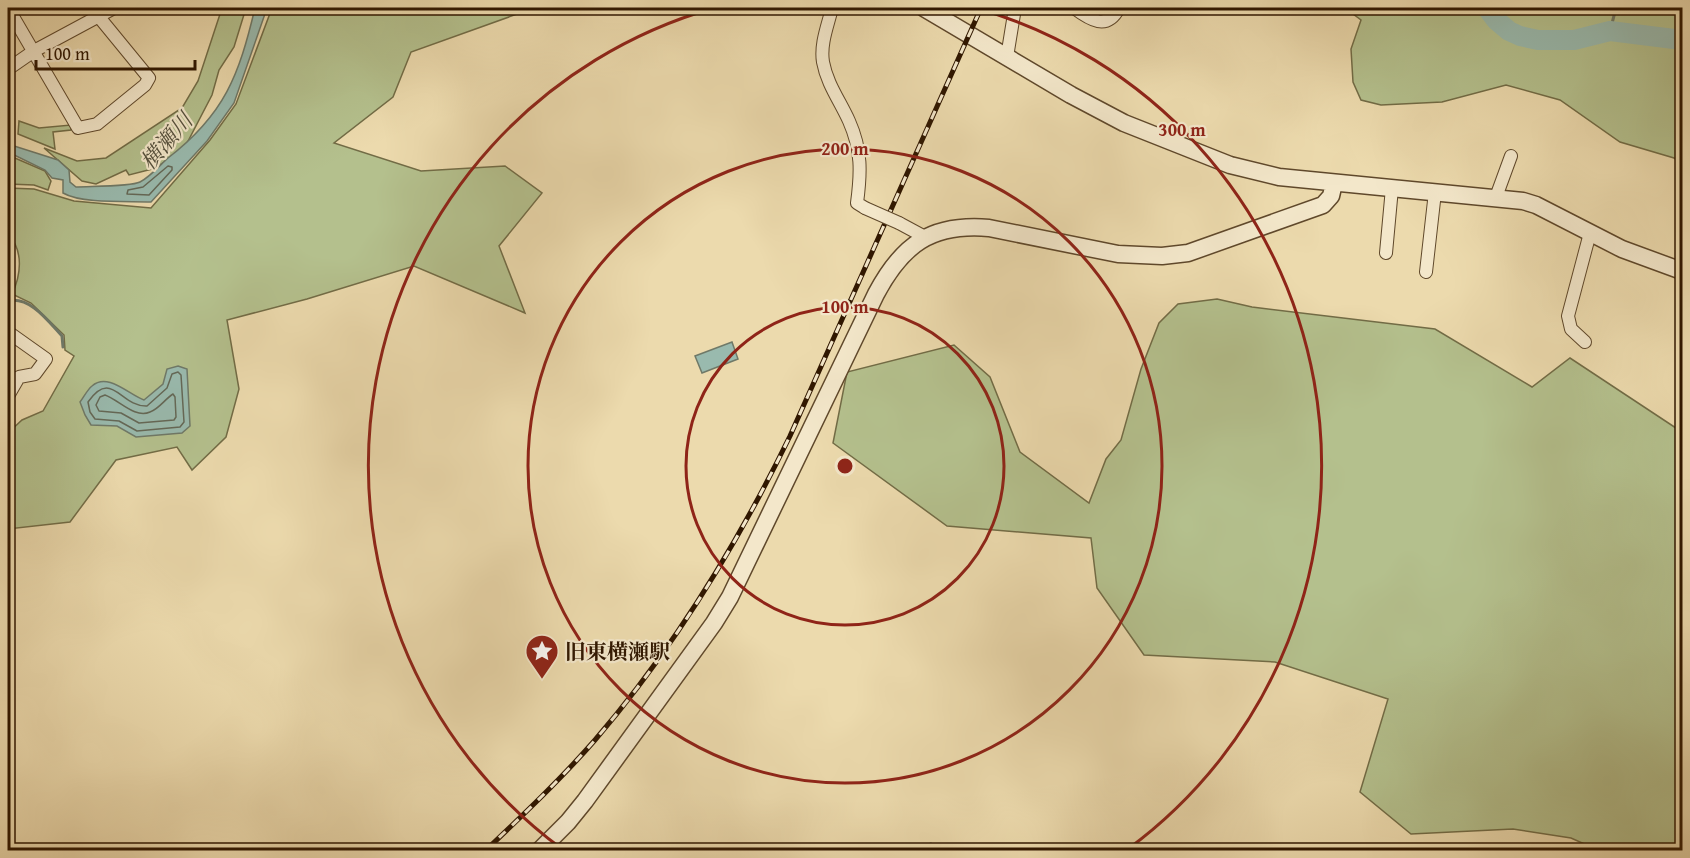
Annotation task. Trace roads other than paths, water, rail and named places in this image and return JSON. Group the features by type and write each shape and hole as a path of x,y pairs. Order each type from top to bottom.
{"street":[{"path":"8,8 78,128 97,124 145,85 149,78 99,17"},
{"path":"8,69 34,51 114,8"},
{"path":"832,8 824,40 823,60 827,79 850,123 856,141 861,170 857,203 925,237"},
{"path":"924,8 1071,95 1124,123 1230,165 1279,177 1523,201 1536,205 1636,256 1683,271"},
{"path":"1007,57 1015,8"},
{"path":"1074,8 1092,20 1103,21 1115,16 1119,8"},
{"path":"1496,197 1511,156"},
{"path":"540,850 585,801 714,623 730,597 886,275 898,258 925,237 954,228 980,227 1118,254 1162,256 1188,253 1323,205 1331,196 1334,183"},
{"path":"1386,254 1392,188"},
{"path":"1426,272 1435,192"},
{"path":"1585,342 1571,329 1568,316 1590,232"},
{"path":"8,332 46,359 35,374 19,377 8,396"}],"water":[{"path":"255,8 267,8 234,103 207,141 151,202 118,202 71,197 63,193 63,180 52,178 45,170 8,152 8,144 58,160 69,170 70,182 76,187 128,185 144,180 187,142 216,109 227,92 243,54"},
{"path":"732,342 738,359 702,373 695,356"},
{"path":"178,366 187,369 190,426 182,433 136,437 117,426 91,425 85,415 80,402 90,388 98,382 112,383 144,400 163,384 167,369"}],"waterway":[{"path":"1487,8 1509,31 1538,40 1574,40 1610,31 1682,40"},
{"path":"1610,31 1616,8"},
{"path":"8,301 24,302 38,311 62,336 63,347"},
{"path":"917,850 931,844"}],"railway":[{"path":"486,850 569,769 624,705 677,632 726,556 790,436 981,8"}],"place":[{"name":"旧東横瀬駅","path":"542,680"}],"water label":[{"name":"横瀬川","path":"166,141"}]}
